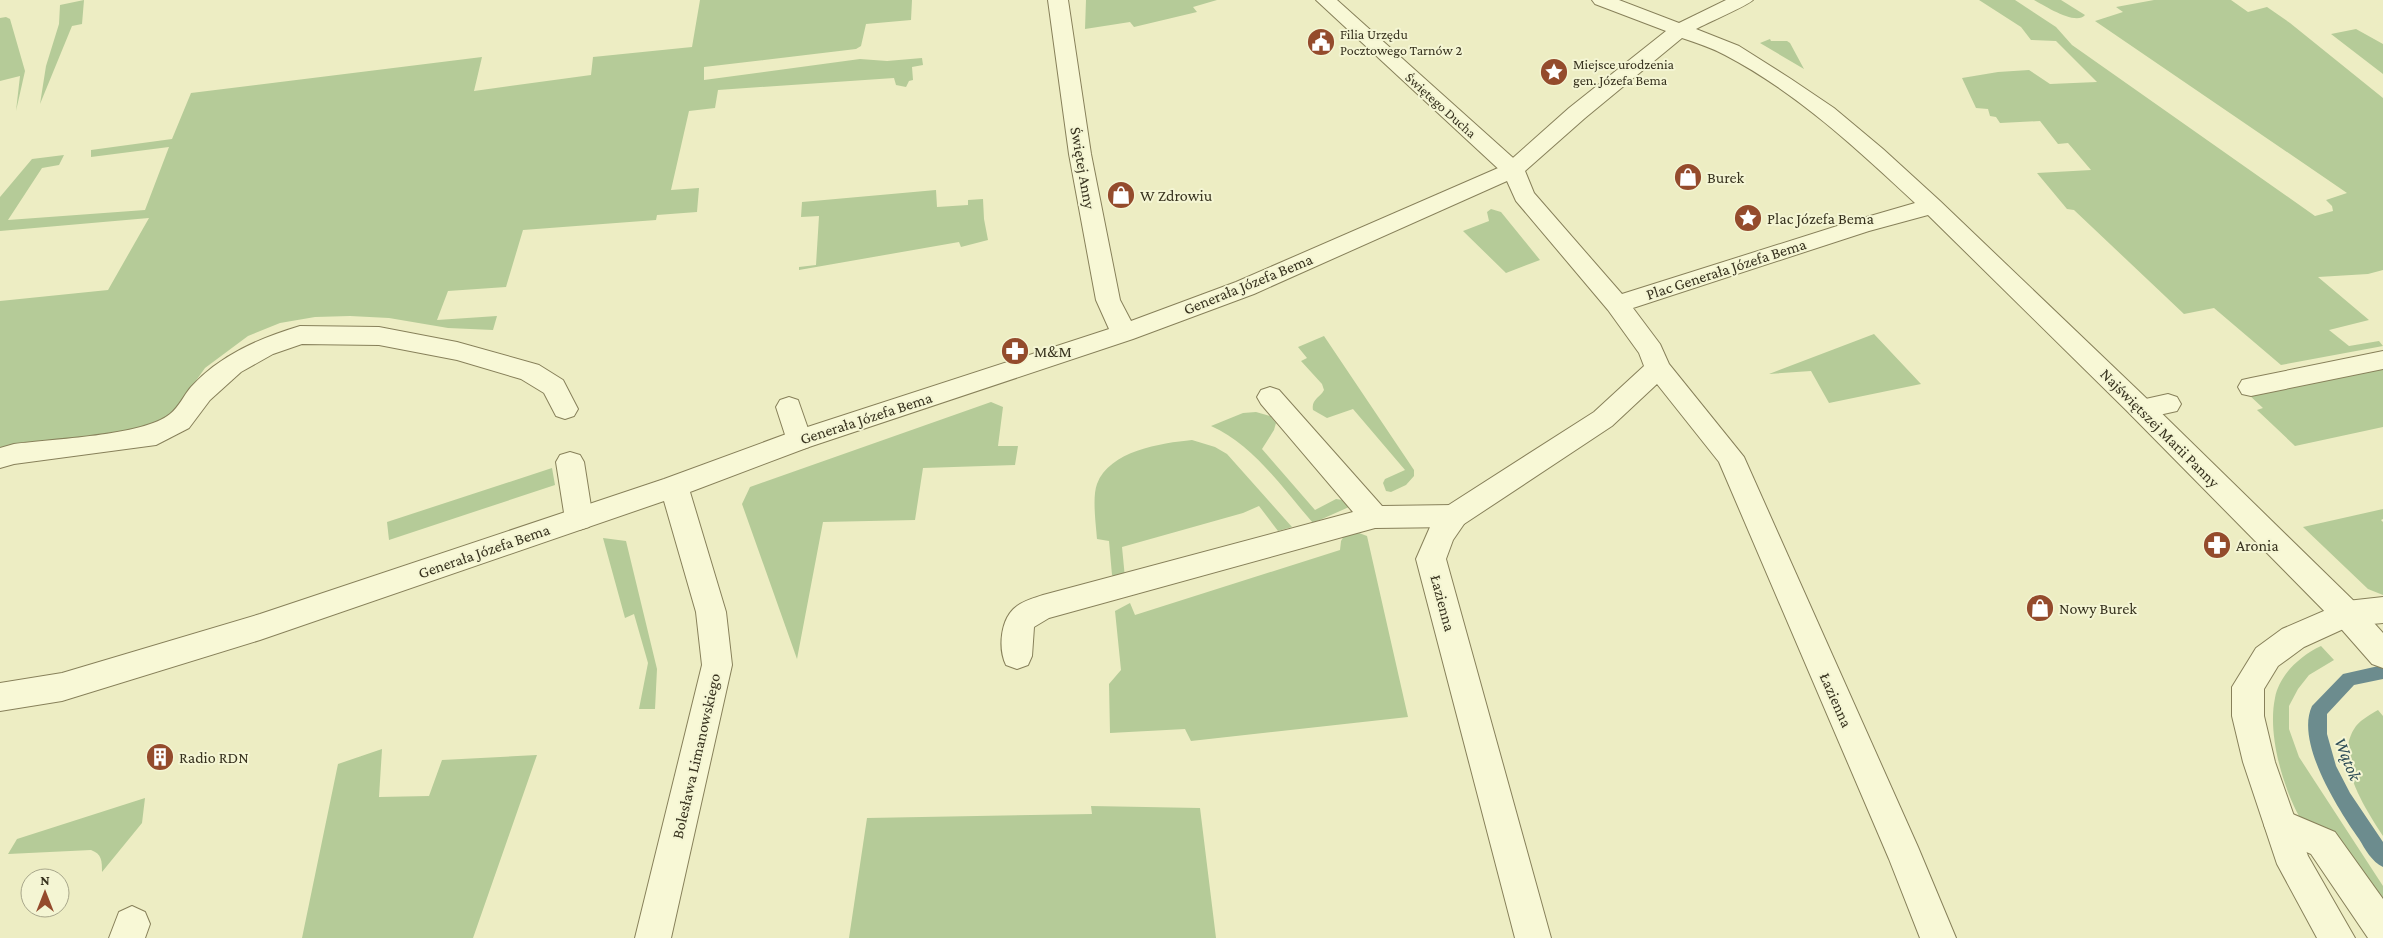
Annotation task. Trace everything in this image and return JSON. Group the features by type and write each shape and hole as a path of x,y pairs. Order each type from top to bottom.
{"street":[{"name":"Świętej Anny","path":"1058,0 1080,154 1108,300 1124,333"},
{"name":"Świętego Ducha","path":"1326,0 1512,170"},
{"path":"1602,0 1732,50 1784,83 1826,113 1932,206"},
{"name":"Generała Józefa Bema","path":"0,697 62,687 260,627 674,487 800,440 1124,333 1246,288 1512,170 1680,30 1717,10 1743,0"},
{"path":"1512,170 1524,196 1616,304"},
{"name":"Plac Generała Józefa Bema","path":"1616,304 1862,226 1932,206"},
{"name":"Najświętszej Marii Panny","path":"1932,206 2141,409 2347,614 2383,655"},
{"name":"Łazienna","path":"1616,304 1651,350 1658,368 1730,457 1906,859 1938,938"},
{"path":"0,458 14,454 146,438 180,421 201,393 232,366 264,348 300,335 379,336 457,351 530,372 554,387 565,409"},
{"path":"2251,387 2383,360"},
{"name":"Łazienna","path":"1533,938 1431,559 1440,535 1454,516 1603,419 1658,368"},
{"path":"1270,397 1375,517"},
{"path":"2141,409 2168,404"},
{"path":"789,407 800,440"},
{"path":"570,462 579,519"},
{"name":"Bolesława Limanowskiego","path":"653,938 717,665 711,612 674,487"},
{"path":"1017,656 1019,624 1026,613 1375,517 1454,516"},
{"path":"2337,938 2294,864 2256,753 2248,716 2248,687 2267,657 2293,638 2347,614 2383,610"},
{"path":"2281,825 2323,843 2383,929"}],"green space":[{"path":"84,0 82,24 72,26 40,104 46,66 59,24 60,5"},
{"path":"700,0 912,0 911,20 866,24 861,46 856,49 704,67 704,80 860,59 887,61 922,58 923,65 912,67 913,80 909,81 906,87 896,85 894,78 718,90 715,108 689,111 671,190 699,188 697,212 657,215 656,220 523,230 506,287 448,291 437,320 497,316 493,330 448,328 389,318 350,316 315,317 280,323 248,336 205,368 175,410 154,426 0,451 0,301 108,290 149,218 0,231 0,197 32,159 64,155 59,165 42,168 8,220 145,210 169,147 91,157 91,150 172,139 191,93 482,57 474,91 591,75 593,57 692,47"},
{"path":"1086,0 1217,0 1193,7 1197,12 1134,27 1130,22 1085,29"},
{"path":"1979,0 2015,0 2056,27 2072,45 2315,216 2333,211 2332,206 2326,200 2347,193 2095,21 2123,12 2116,7 2154,0 2231,0 2248,12 2267,7 2290,23 2383,98 2383,270 2368,274 2318,277 2369,320 2329,330 2349,346 2379,341 2383,346 2281,365 2214,308 2184,314 2074,210 2067,209 2037,173 2091,170 2068,143 2058,144 2040,121 2000,123 1996,117 1990,116 1988,109 1976,108 1962,78 1998,72 2029,70 2050,84 2097,82 2056,41 2031,40 2021,27"},
{"path":"2034,0 2061,0 2085,15 2081,18 2068,17"},
{"path":"6,17 10,19 25,71 16,111 20,76 0,81 0,18"},
{"path":"2356,29 2383,44 2383,74 2331,34"},
{"path":"1770,39 1771,41 1787,41 1790,43 1804,69 1760,43"},
{"path":"936,190 937,207 968,205 968,200 983,199 988,240 961,247 959,242 799,270 799,267 816,265 819,216 801,217 802,202"},
{"path":"1491,209 1501,212 1540,260 1506,273 1463,231 1489,221 1487,212"},
{"path":"1874,334 1921,384 1829,403 1811,371 1769,374"},
{"path":"1324,336 1414,470 1414,476 1406,485 1391,492 1386,491 1383,483 1385,479 1405,470 1353,409 1327,418 1313,410 1313,403 1324,390 1322,384 1301,361 1307,358 1298,347"},
{"path":"2383,366 2383,427 2295,446 2257,410 2263,408 2248,394"},
{"path":"991,402 1003,407 998,446 1018,446 1015,465 923,468 915,520 823,522 797,659 742,504 750,487"},
{"path":"1256,412 1270,416 1276,423 1274,430 1262,449 1315,510 1336,499 1349,501 1349,507 1313,523 1279,482 1254,456 1241,444 1211,426 1243,413"},
{"path":"1192,440 1215,447 1227,454 1292,527 1278,531 1259,506 1243,513 1122,547 1125,578 1120,580 1112,575 1109,541 1097,539 1095,503 1097,484 1103,473 1124,456 1166,443"},
{"path":"552,468 555,485 389,540 387,522"},
{"path":"2383,509 2383,519 2381,520 2383,522 2383,595 2368,589 2303,527"},
{"path":"1359,533 1367,536 1408,717 1191,741 1185,729 1110,733 1109,684 1121,670 1115,611 1130,603 1135,615 1340,550 1341,541 1344,536"},
{"path":"603,538 626,541 657,669 655,709 639,709 648,663 634,614 625,618"},
{"path":"2321,646 2334,660 2309,675 2298,689 2289,706 2289,729 2299,757 2383,886 2383,915 2305,827 2289,796 2275,746 2273,713 2277,690 2281,681 2299,660"},
{"path":"2378,710 2383,716 2383,836 2360,798 2349,768 2348,753 2350,739 2356,726"},
{"path":"382,749 379,797 429,796 442,760 537,755 473,938 302,938 338,764"},
{"path":"145,798 142,823 102,872 101,858 91,850 8,854 17,839"},
{"path":"1091,806 1200,808 1216,938 849,938 867,818 1092,814"}],"waterway":[{"name":"Wątok","path":"2383,672 2349,679 2318,711 2318,734 2321,750 2334,783 2353,815 2383,858"}],"place":[{"name":"Filia Urzędu Pocztowego Tarnów 2","path":"1321,42"},
{"name":"Miejsce urodzenia gen. Józefa Bema","path":"1554,72"},
{"name":"Burek","path":"1688,177"},
{"name":"W Zdrowiu","path":"1121,195"},
{"name":"Plac Józefa Bema","path":"1748,218"},
{"name":"M&M","path":"1015,351"},
{"name":"Aronia","path":"2217,545"},
{"name":"Nowy Burek","path":"2040,608"},
{"name":"Radio RDN","path":"160,757"}]}
